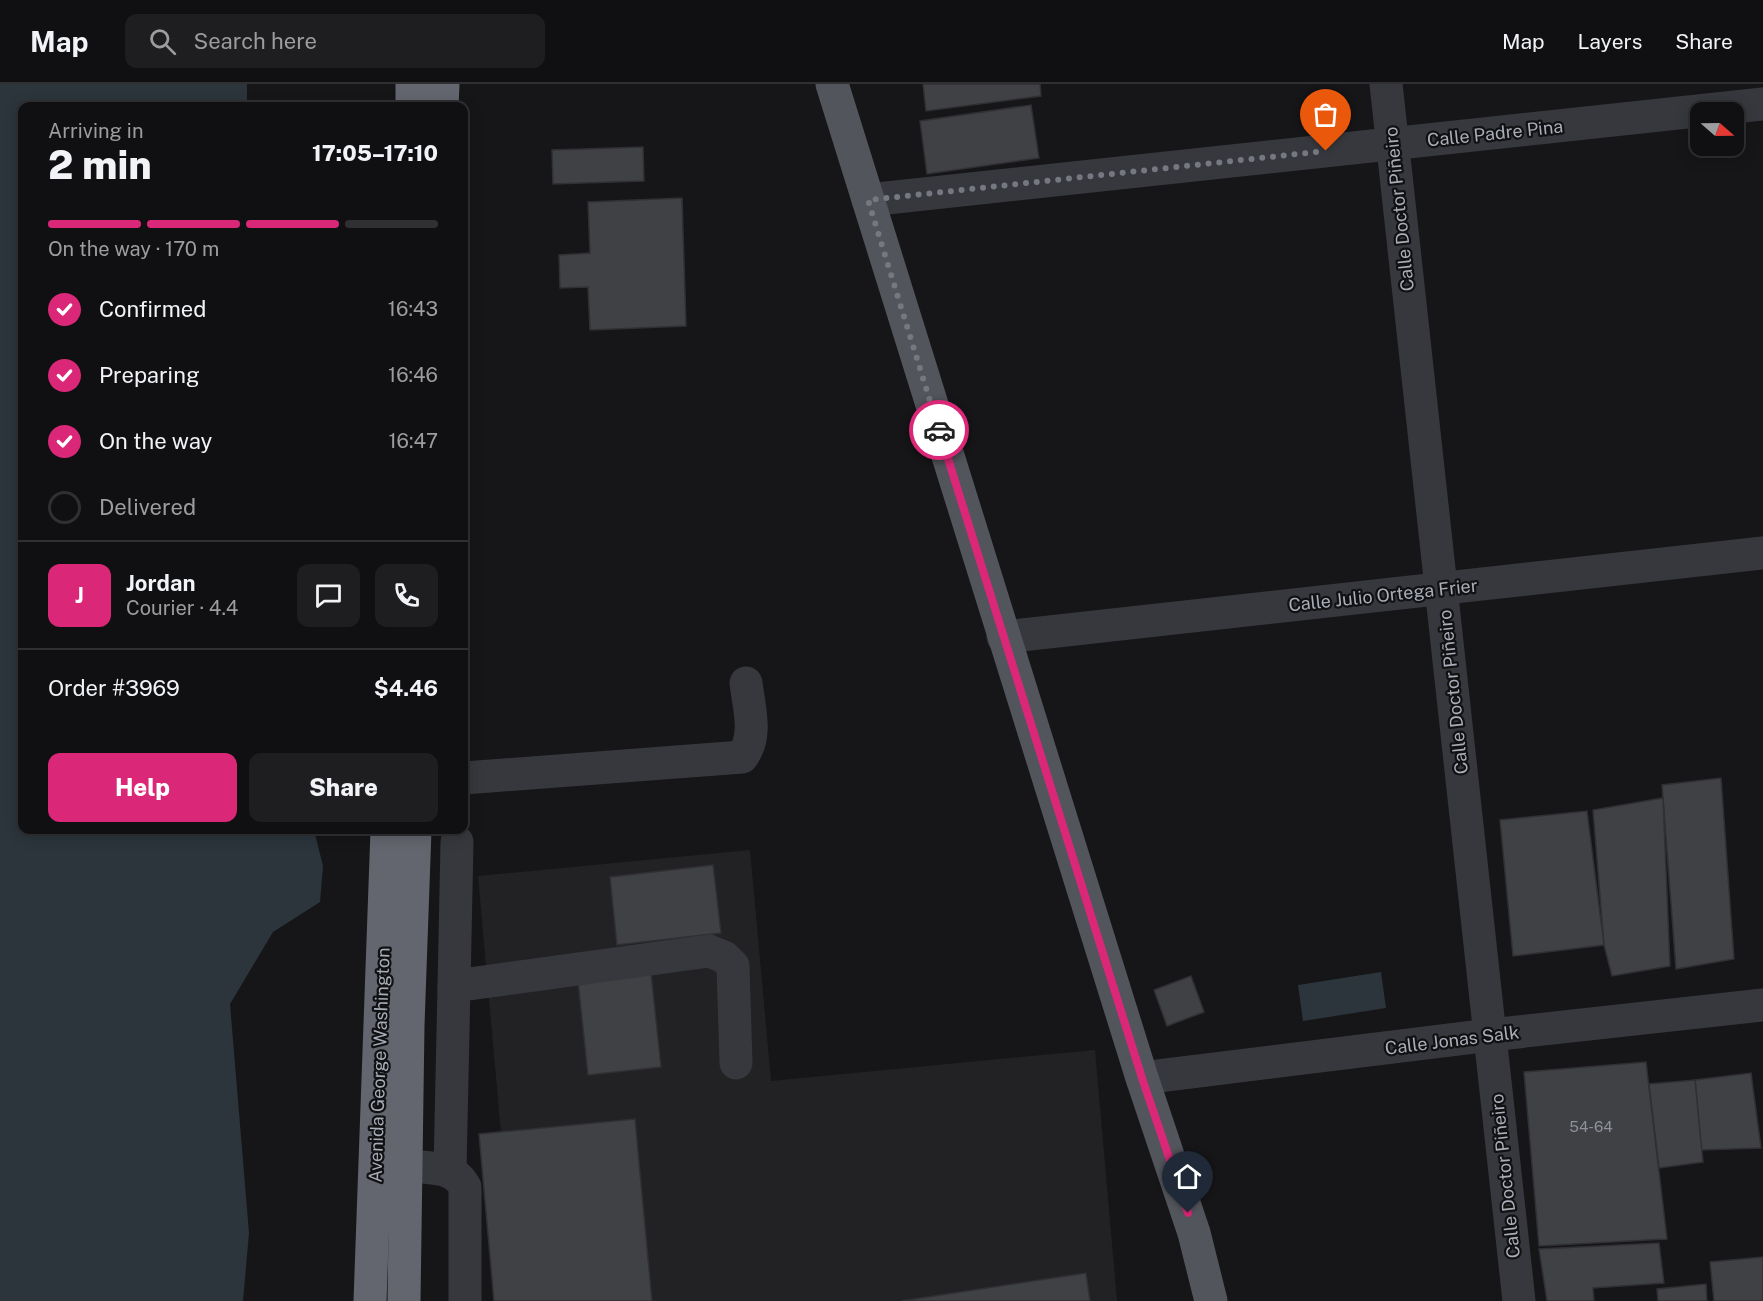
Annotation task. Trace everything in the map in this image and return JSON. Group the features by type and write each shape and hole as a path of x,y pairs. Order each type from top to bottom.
{"highway":[{"path":"412,84 412,102"},
{"path":"442,102 443,84"},
{"name":"Avenida George Washington","path":"370,1301 387,834"},
{"name":"Avenida George Washington","path":"404,1301 408,1025 415,834"}],"main road":[{"path":"832,84 1003,637 1142,1078 1194,1233 1210,1301"}],"street":[{"name":"Calle Doctor Piñeiro","path":"1386,84 1519,1301"},
{"name":"Calle Padre Pina","path":"868,200 1763,104"},
{"name":"Calle Julio Ortega Frier","path":"1003,637 1763,553"},
{"path":"468,778 742,757 752,736 746,682"},
{"path":"450,1170 457,842"},
{"path":"454,986 709,951 724,957 733,966 735,1063"},
{"name":"Calle Jonas Salk","path":"1142,1078 1490,1035 1763,1005"},
{"path":"406,1166 450,1170 458,1176 465,1187 465,1301"}],"shaded area":[{"path":"0,84 247,84 247,102 18,102 18,834 315,834 323,866 320,902 273,932 230,1004 249,1233 243,1301 0,1301"},
{"path":"750,850 771,1081 1095,1050 1117,1301 516,1301 478,876"},
{"path":"1381,972 1386,1008 1303,1021 1298,985"}],"building":[{"path":"923,84 1040,84 1041,96 926,111"},
{"path":"1031,105 1039,158 927,174 920,121"},
{"path":"643,147 644,181 553,184 552,150"},
{"path":"682,198 686,326 590,330 588,287 560,288 559,255 590,253 588,202"},
{"path":"1721,778 1734,959 1676,969 1662,785"},
{"path":"1663,798 1670,966 1612,976 1604,945 1593,810"},
{"path":"1587,811 1604,945 1513,956 1500,820"},
{"path":"713,865 721,933 617,945 610,877"},
{"path":"651,973 661,1067 588,1075 578,981"},
{"path":"1191,976 1204,1012 1167,1026 1154,990"},
{"path":"1646,1062 1667,1239 1539,1246 1524,1072"},
{"path":"1751,1073 1761,1148 1701,1150 1695,1080"},
{"path":"1695,1080 1703,1162 1659,1168 1649,1084"},
{"path":"635,1119 652,1301 494,1301 479,1134"},
{"path":"1659,1243 1664,1283 1593,1288 1594,1301 1547,1301 1539,1249"},
{"path":"1763,1257 1763,1301 1714,1301 1710,1262"},
{"path":"1086,1273 1090,1301 901,1301"},
{"path":"1706,1284 1707,1301 1658,1301 1657,1289"}],"way so far":[{"path":"939,430 868,200 1326,151"}],"route":[{"path":"939,430 1142,1078 1188,1213"}]}
